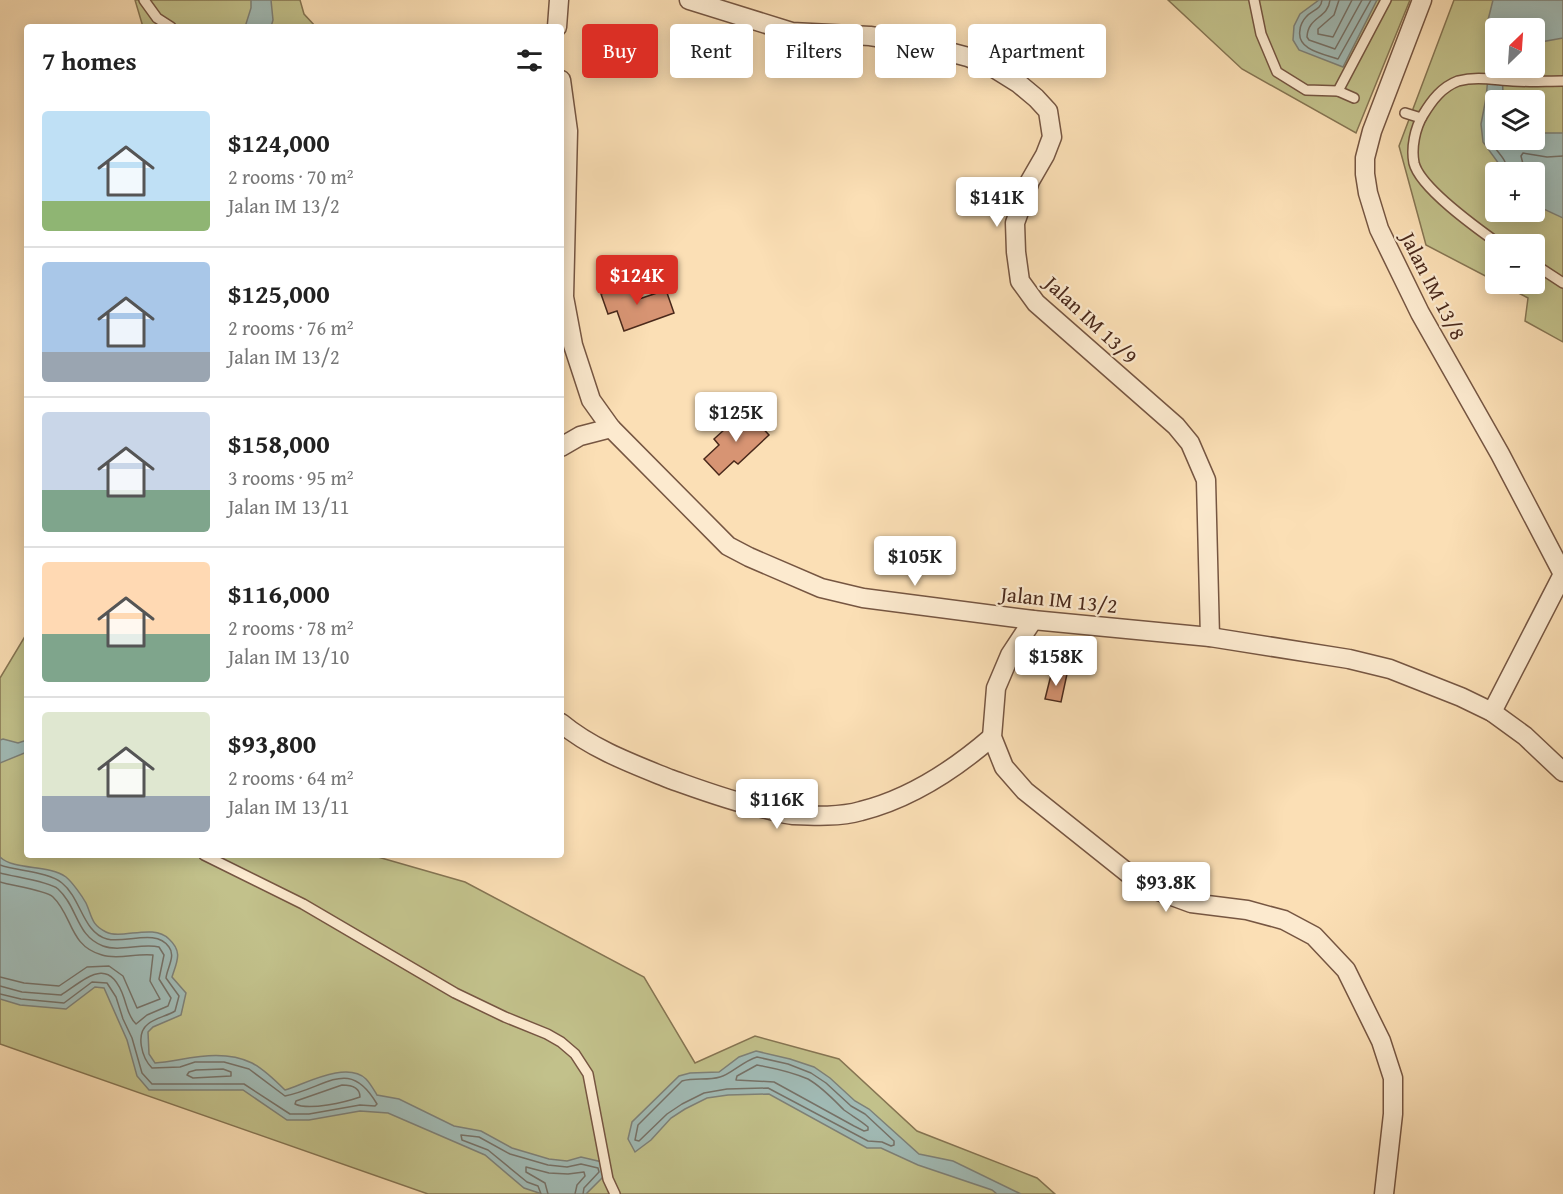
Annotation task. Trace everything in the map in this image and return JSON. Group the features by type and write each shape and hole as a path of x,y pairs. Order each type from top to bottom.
{"street":[{"path":"557,24 559,0"},
{"name":"Jalan IM 13/9","path":"689,0 792,32 870,36 915,43 968,57 994,68 1018,83 1047,111 1052,137 1046,155 1030,181 1015,223 1020,281 1036,303 1176,426 1190,443 1206,480 1210,637"},
{"name":"Jalan IM 13/8","path":"1422,0 1372,131 1365,158 1368,194 1379,229 1420,313 1500,454 1563,574 1492,712"},
{"name":"Jalan IM 13/2","path":"564,102 568,131 564,297 573,345 591,400 611,428 728,546 821,588 863,598 1033,620 1210,637 1319,654 1390,669 1492,712 1525,736 1563,772"},
{"path":"564,445 580,436 611,428"},
{"path":"1033,620 1010,655 996,688 992,737 1004,768 1025,791 1134,878 1153,889 1191,903 1247,910 1284,920 1314,936 1346,970 1381,1041 1393,1078 1393,1114 1384,1194"},
{"path":"564,725 575,734 627,761 730,801 791,814 831,816 861,812 924,785 965,760 992,737"}],"lane":[{"path":"144,0 157,18 166,24"},
{"path":"1254,0 1262,34 1277,72 1305,90 1338,92 1354,98"},
{"path":"1338,92 1386,0"},
{"path":"1485,234 1463,218 1429,187 1414,164 1414,134 1421,118 1430,103 1445,87 1460,81 1479,78 1563,81"},
{"path":"1405,113 1421,118"},
{"path":"1545,271 1563,283"},
{"path":"210,858 303,904 455,993 561,1042 575,1054 588,1074 608,1179 615,1194"}],"shaded area":[{"path":"135,0 300,0 304,14 313,24 142,24"},
{"path":"1168,0 1410,0 1356,133 1242,69"},
{"path":"1454,0 1563,0 1563,342 1525,321 1528,298 1520,294 1545,294 1545,234 1485,234 1485,276 1426,245 1399,146"},
{"path":"24,638 24,858 381,858 465,882 644,977 695,1063 755,1036 839,1059 917,1131 1037,1178 1055,1194 428,1194 0,1044 0,678"}],"water":[{"path":"251,0 271,0 272,24 246,24"},
{"path":"1319,0 1377,0 1343,67 1299,50 1293,40 1294,26 1300,14"},
{"path":"1493,0 1563,0 1563,38 1545,41 1545,18 1488,18"},
{"path":"1488,78 1502,78 1503,90 1487,90"},
{"path":"1485,103 1485,145 1481,124"},
{"path":"1545,133 1563,133 1563,218 1545,210 1545,162 1498,162 1489,150 1545,150"},
{"path":"0,740 18,743 24,741 24,753 0,763"},
{"path":"0,857 14,864 50,870 66,877 86,903 95,923 106,932 120,934 155,932 162,934 173,944 178,957 172,977 186,993 181,1015 153,1027 148,1032 149,1054 155,1063 204,1056 228,1056 261,1068 285,1090 327,1075 348,1072 358,1074 366,1079 377,1095 399,1099 454,1126 481,1131 512,1148 549,1159 567,1161 581,1157 602,1162 606,1174 586,1194 542,1194 524,1188 485,1155 388,1113 360,1111 309,1120 287,1120 243,1090 149,1090 137,1076 127,1040 104,988 95,987 66,1009 20,1005 0,999"},
{"path":"756,1051 814,1067 855,1101 869,1109 919,1154 953,1161 1021,1194 997,1194 992,1190 918,1165 881,1148 867,1148 769,1094 707,1098 671,1118 651,1140 635,1152 628,1139 632,1122 679,1076 690,1073 719,1072 739,1057"}],"building":[{"path":"634,283 639,299 666,290 674,313 624,331 617,311 608,314 601,294"},
{"path":"746,410 769,435 738,464 734,461 719,475 704,459 719,445 714,439"},
{"path":"1052,671 1067,674 1061,702 1045,699"}]}
